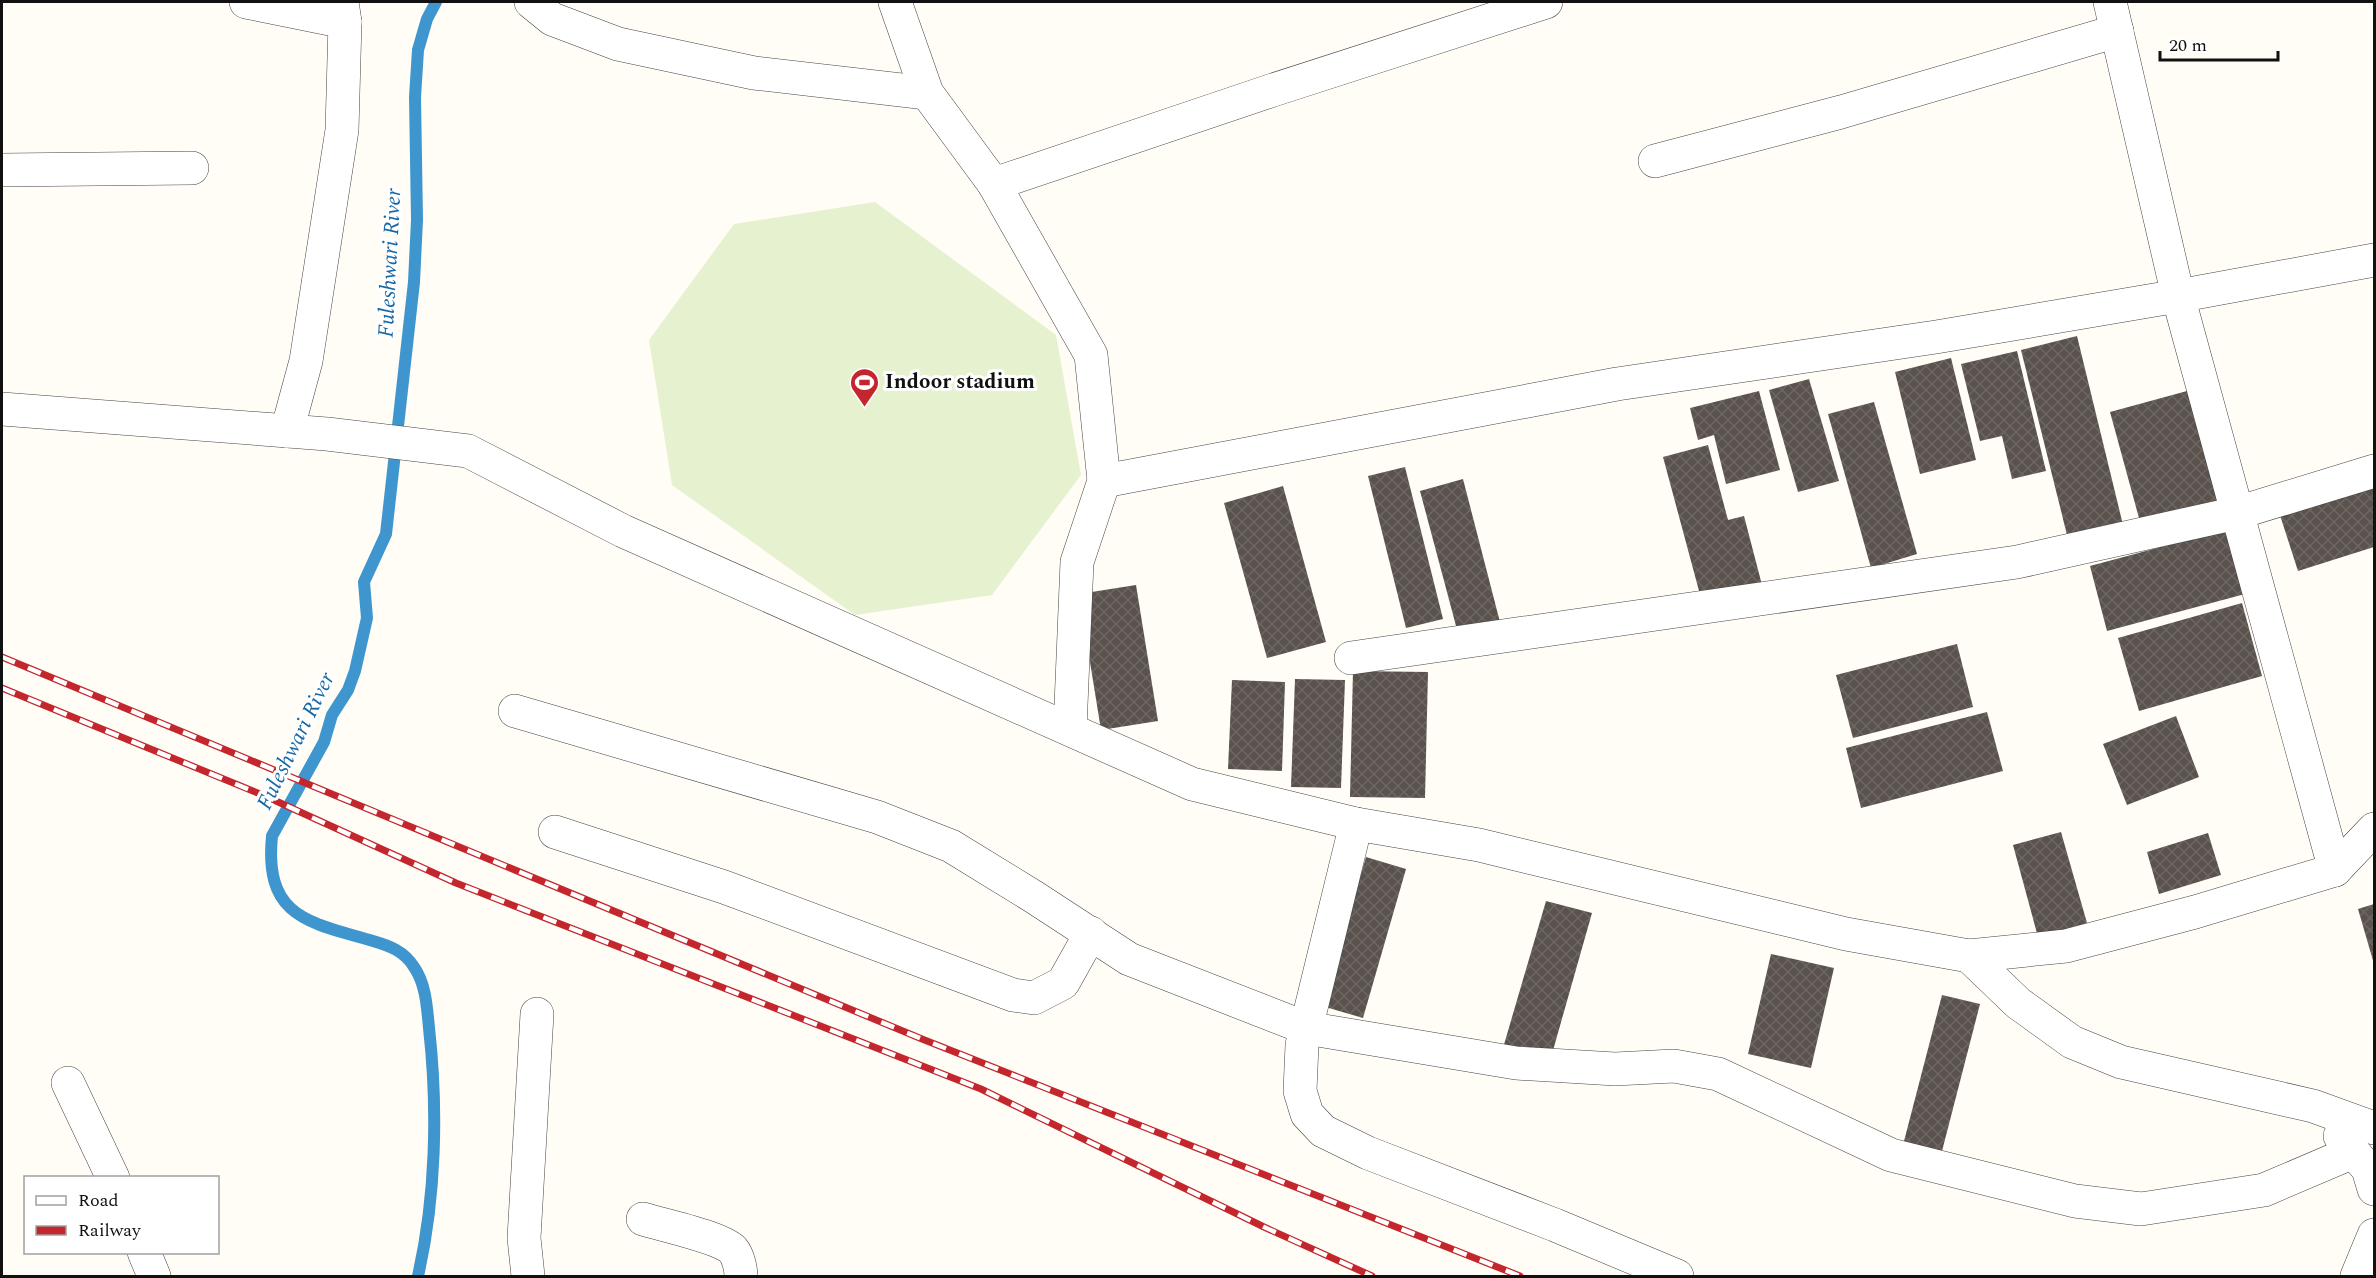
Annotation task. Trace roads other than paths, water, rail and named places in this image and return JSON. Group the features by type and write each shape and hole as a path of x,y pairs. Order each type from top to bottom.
{"street":[{"path":"246,2 344,12 340,141 306,362 287,431"},
{"path":"531,2 552,19 618,44 754,73 927,93"},
{"path":"895,2 927,93 994,184 1091,355 1104,481 1077,562 1070,729"},
{"path":"994,184 1272,90 1546,2"},
{"path":"1656,160 1841,112 2114,16 2178,296 2335,870"},
{"path":"2,170 192,168"},
{"path":"1104,481 1617,384 1936,337 2374,260"},
{"path":"2,409 327,434 468,451 623,531 1192,784 1356,824 1479,845 1846,934 1969,956 2066,946 2195,912 2335,870 2374,829"},
{"path":"1351,658 2017,562 2237,513 2374,471"},
{"path":"515,711 877,817 951,846 1129,958 1306,1029 1516,1063 1615,1069 1674,1066 1718,1074 1891,1155 2086,1202 2140,1209 2264,1190 2353,1152"},
{"path":"1356,824 1302,1045 1300,1091 1307,1114 1323,1131 1368,1153 1555,1225 1677,1276"},
{"path":"555,832 724,887 1013,995 1034,998 1063,983 1090,933"},
{"path":"1969,956 2018,1003 2072,1041 2121,1062 2313,1106 2374,1128"},
{"path":"528,1276 524,1239 537,1014"},
{"path":"68,1083 111,1176"},
{"path":"2313,1106 2368,1169 2374,1189"},
{"path":"643,1219 720,1242 734,1250 741,1276"},
{"path":"2357,1276 2374,1235"},
{"path":"145,1254 154,1276"}],"waterway":[{"name":"Fuleshwari River","path":"418,1276 429,1215 434,1153 432,1059 425,996 421,981 410,961 396,950 329,928 295,912 284,900 275,884 271,863 272,836 324,742 332,715 348,690 355,671 367,618 364,582 386,534 414,282 417,220 415,97 418,50 427,19 436,2"}],"railway":[{"path":"2,657 922,1039 1520,1276"},
{"path":"2,688 265,796 456,883 981,1089 1264,1227 1372,1276"}],"place":[{"name":"Indoor stadium","path":"864,408"}]}
